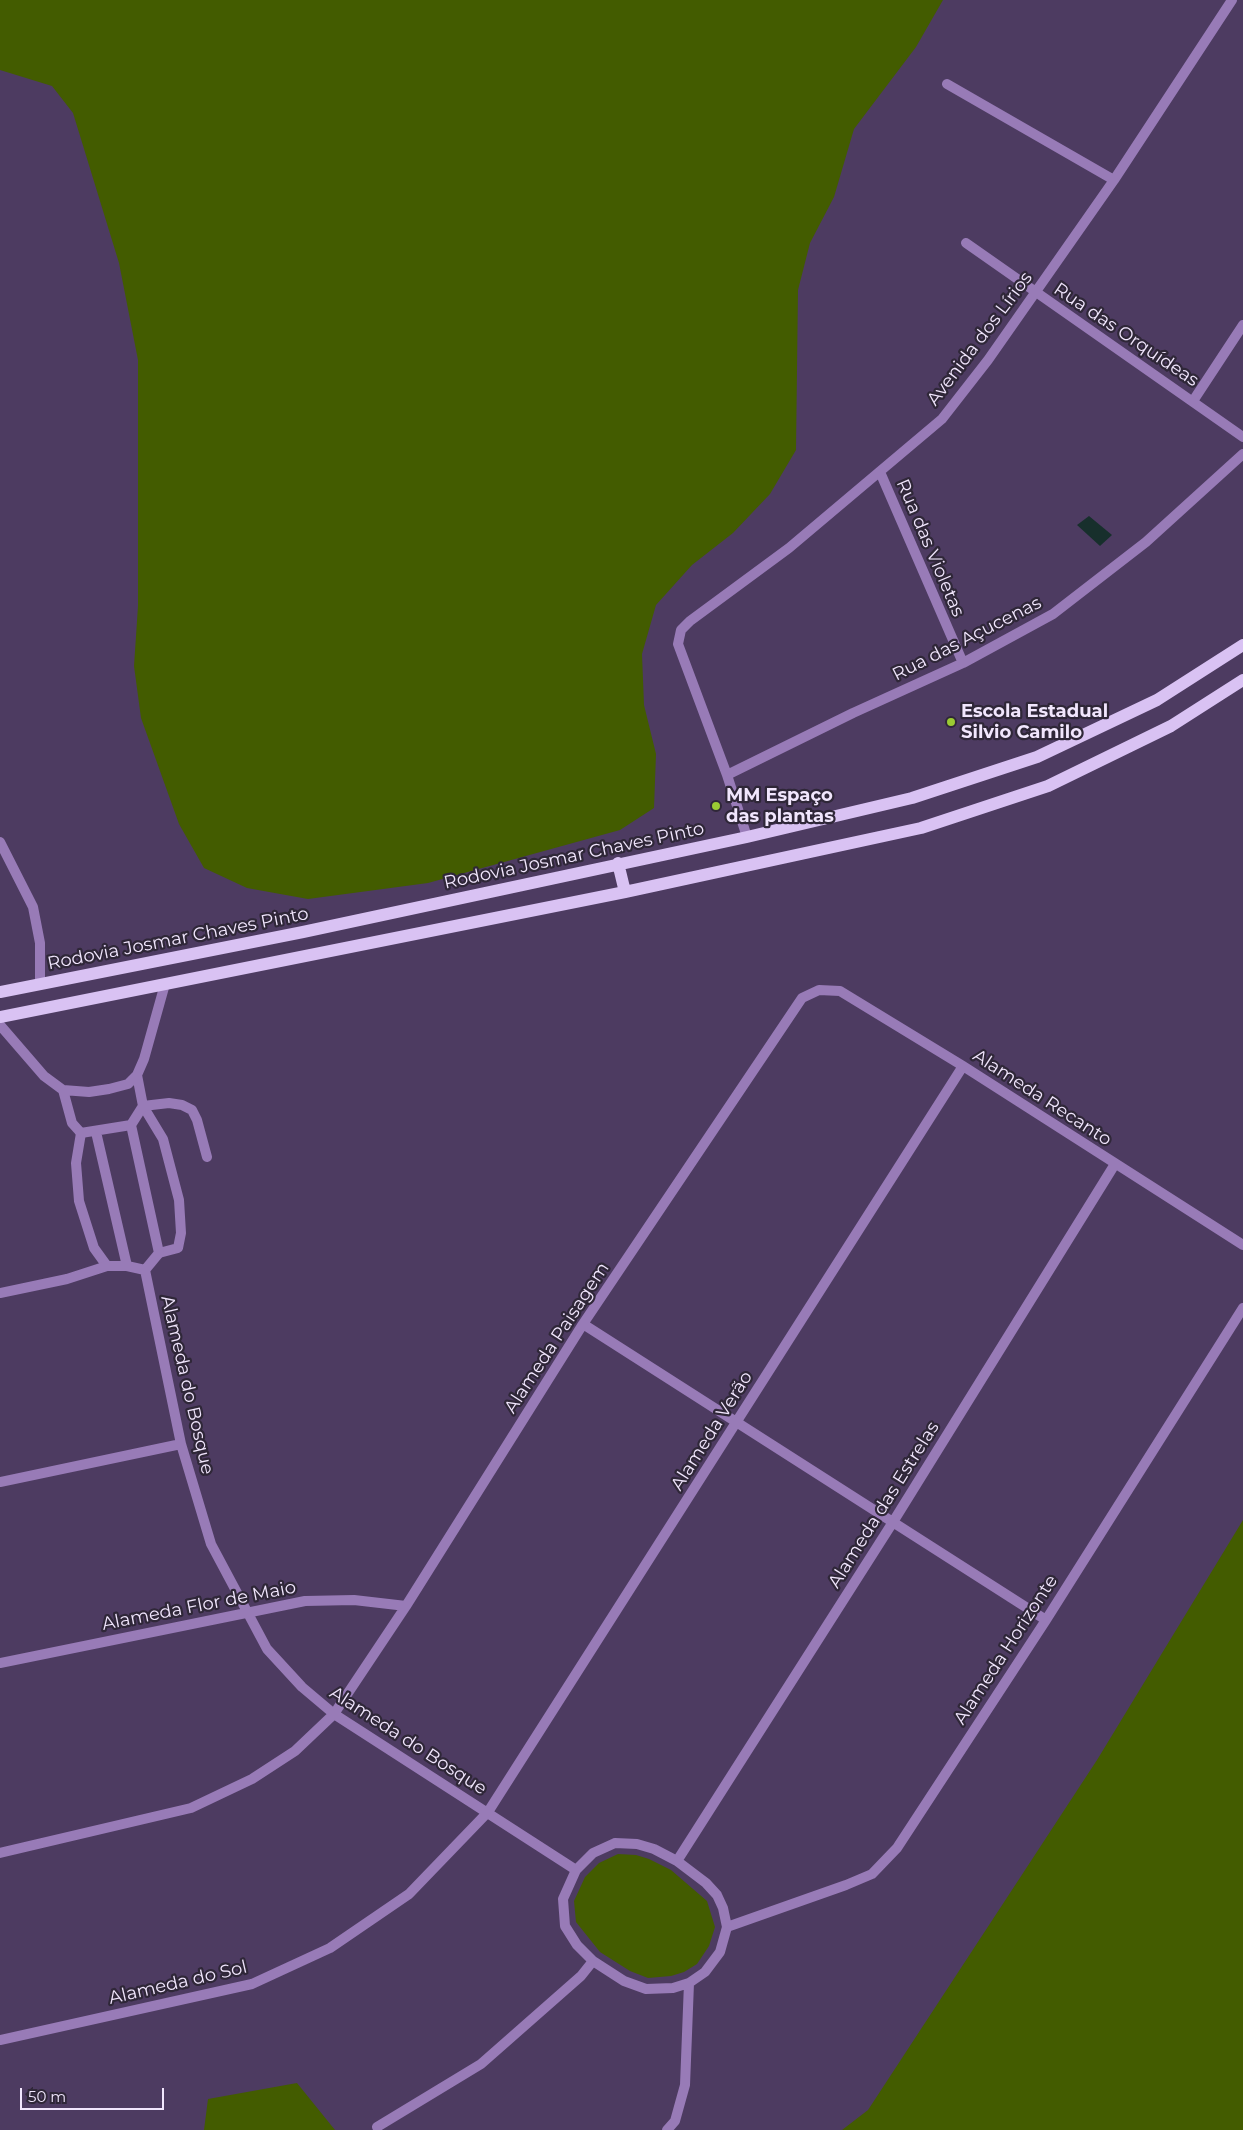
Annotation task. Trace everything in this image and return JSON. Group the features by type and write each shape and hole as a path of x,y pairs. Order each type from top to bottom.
{"main road":[{"name":"Rodovia Josmar Chaves Pinto","path":"0,992 303,932 618,863 747,837 912,798 1037,757 1157,700 1243,645"},
{"path":"0,1017 625,892 921,828 1038,789 1171,726 1243,680"},
{"path":"618,863 625,892"}],"street":[{"name":"Avenida dos Lírios","path":"727,775 678,644 680,630 789,548 942,419 988,360 1114,180 1232,0"},
{"path":"947,84 1114,180"},
{"name":"Rua das Orquídeas","path":"966,243 1243,437"},
{"path":"1193,401 1243,325"},
{"name":"Rua das Açucenas","path":"727,775 853,713 963,664 1053,614 1146,542 1243,454"},
{"name":"Rua das Violetas","path":"880,472 963,664"},
{"path":"727,775 747,837"},
{"path":"0,842 33,907 40,944 40,983"},
{"path":"0,1025 44,1076 63,1090 89,1092 110,1090 128,1084 137,1075 144,1059 165,984"},
{"name":"Alameda Recanto","path":"819,990 840,991 963,1066 1243,1245"},
{"name":"Alameda Paisagem","path":"0,1853 191,1808 252,1779 295,1751 334,1714 406,1606 583,1324 802,998 819,990"},
{"name":"Alameda Verão","path":"488,1812 963,1066"},
{"path":"0,1294 67,1279 107,1266 127,1266 146,1270 159,1253 178,1248 181,1233 179,1200 163,1139 143,1106 137,1075"},
{"path":"63,1090 72,1123 81,1133"},
{"path":"81,1133 130,1125 143,1106 169,1103 182,1105 192,1110 198,1120 207,1157"},
{"path":"130,1125 159,1253"},
{"path":"96,1132 127,1266"},
{"path":"81,1133 76,1163 79,1201 94,1248 107,1266"},
{"name":"Alameda das Estrelas","path":"677,1861 893,1522 1115,1164"},
{"name":"Alameda do Bosque","path":"146,1270 181,1444 211,1544 267,1649 302,1687 334,1714 576,1870"},
{"name":"Alameda Horizonte","path":"727,1927 872,1874 897,1848 1046,1620 1243,1308"},
{"path":"583,1324 1046,1620"},
{"path":"0,1482 181,1444"},
{"name":"Alameda Flor de Maio","path":"0,1664 247,1611 305,1601 354,1600 406,1606"},
{"name":"Alameda do Sol","path":"0,2040 252,1984 330,1948 409,1894 488,1812"},
{"path":"615,1843 638,1844 654,1849 677,1861 706,1884 716,1895 723,1908 727,1927 720,1952 705,1972 689,1983 673,1988 646,1989 624,1981 592,1961 577,1945 565,1926 563,1899 576,1870 592,1853 615,1843"},
{"path":"377,2127 481,2064 581,1976 592,1961"},
{"path":"667,2130 675,2121 685,2085 689,1983"}],"green space":[{"path":"0,0 943,0 916,47 854,129 834,197 810,243 798,290 796,450 770,494 733,533 692,565 656,605 642,654 644,705 656,754 654,808 620,830 428,883 308,899 247,888 204,868 179,824 141,718 134,666 138,606 138,360 119,263 73,113 52,86 0,70"},
{"path":"1243,1520 1243,2130 842,2130 868,2110 1097,1760"},
{"path":"618,1854 636,1855 671,1870 707,1901 715,1927 709,1946 697,1964 684,1972 671,1976 648,1978 630,1971 600,1952 576,1922 574,1901 585,1877 599,1863"},
{"path":"297,2083 335,2130 204,2130 208,2099"}],"shaded area":[{"path":"1089,516 1112,535 1100,546 1077,525"}],"place":[{"name":"Escola Estadual Silvio Camilo","path":"951,722"},
{"name":"MM Espaço das plantas","path":"716,806"}]}
